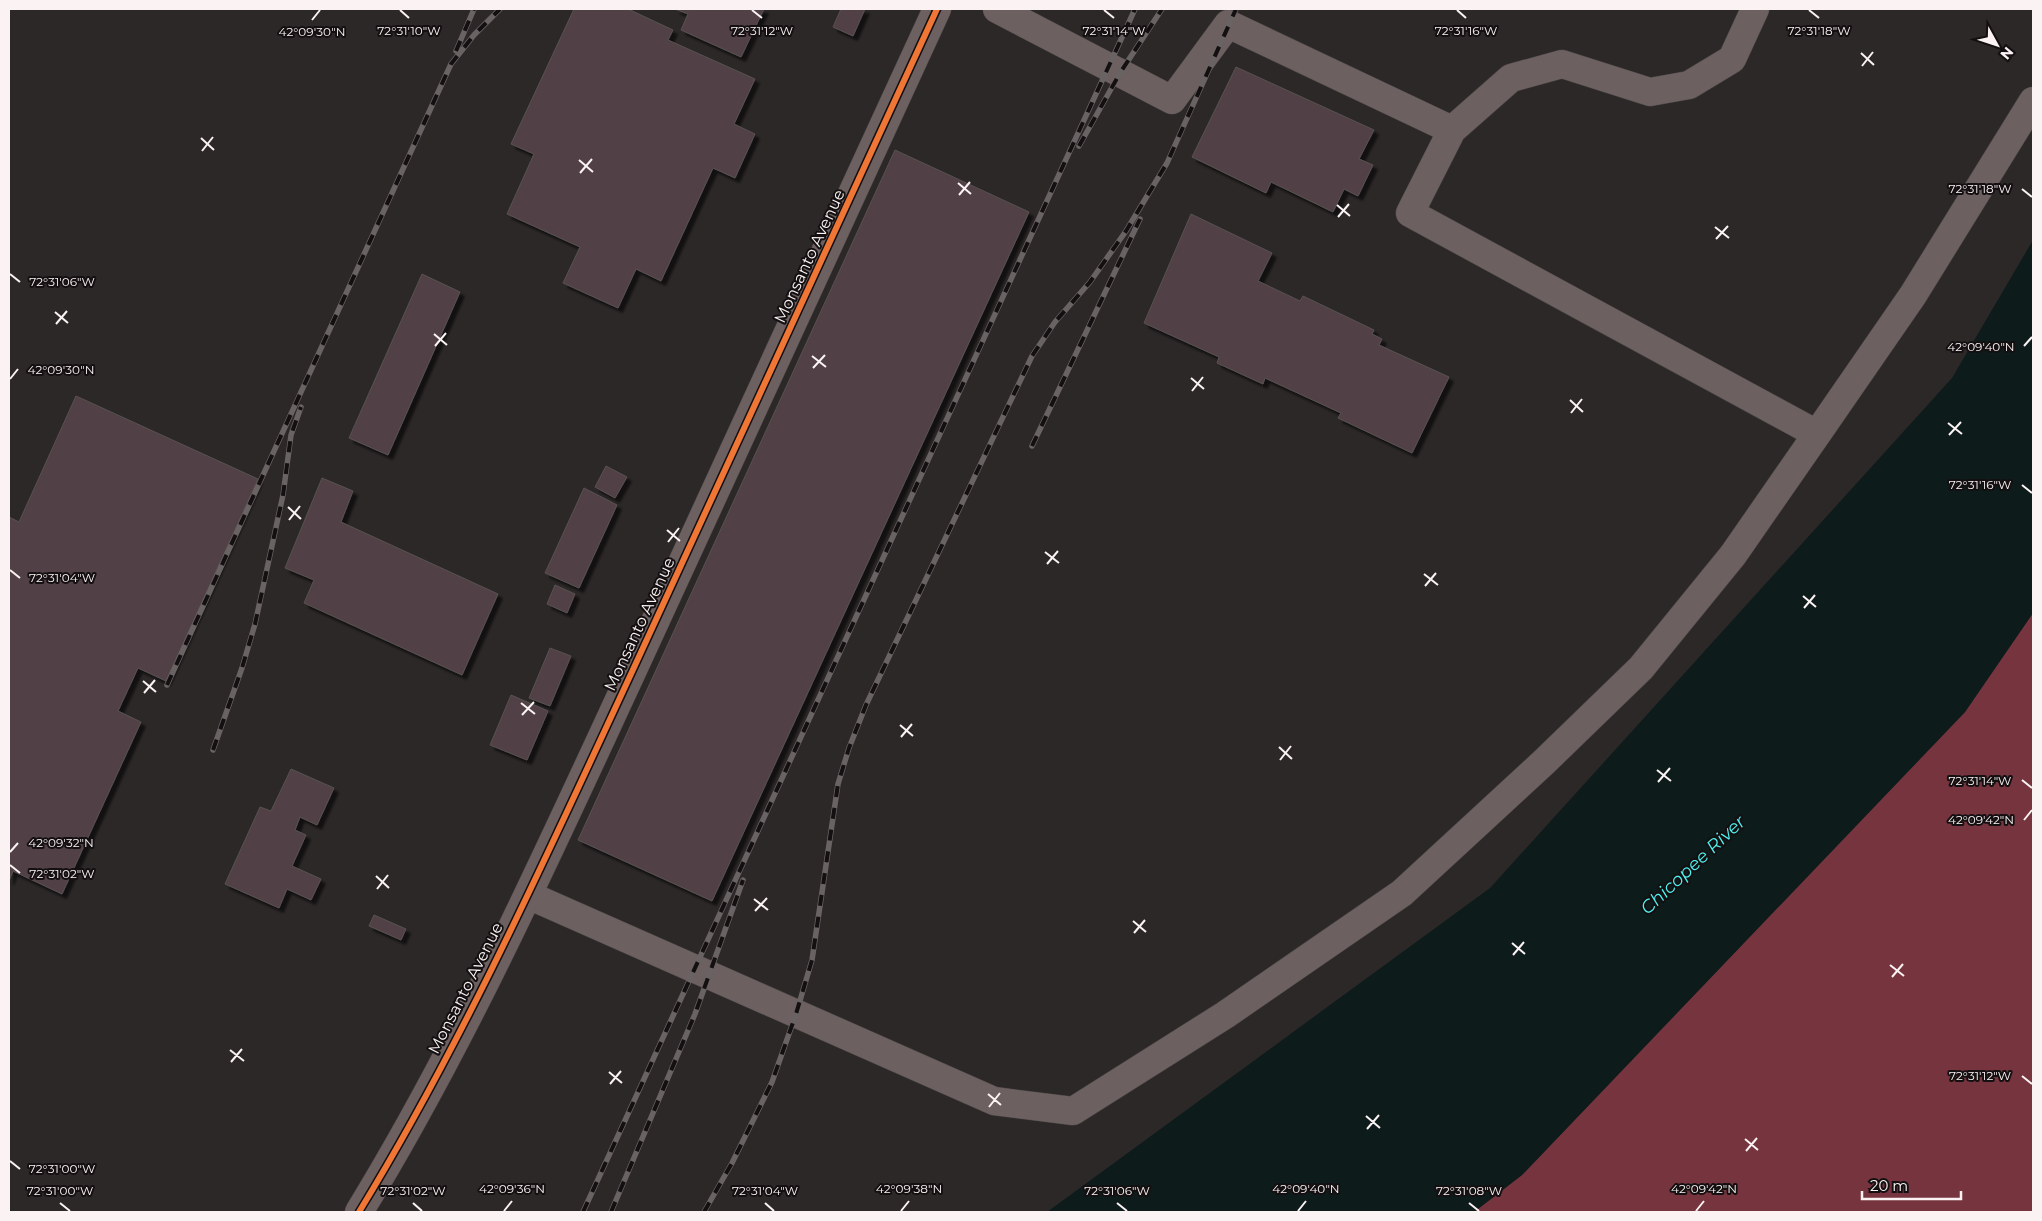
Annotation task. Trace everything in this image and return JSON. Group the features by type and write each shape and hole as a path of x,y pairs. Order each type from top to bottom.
{"street":[{"name":"Monsanto Avenue","path":"358,1212 396,1148 440,1067 528,895 937,9"},
{"path":"997,9 1172,100 1232,17 1452,130"},
{"path":"1755,9 1732,59 1689,85 1650,92 1562,64 1511,78 1452,130 1410,213 1817,434"},
{"path":"528,895 994,1101 1073,1111 1225,1015 1402,893 1544,762 1641,668 1733,555 1817,434 1913,295 2033,101"}],"shaded area":[{"path":"2033,613 2033,1212 1474,1212 1522,1175 1965,712"}],"water":[{"name":"Chicopee River","path":"2033,240 2033,613 1965,712 1522,1175 1474,1212 1047,1212 1490,888 1952,378"}],"building":[{"path":"574,9 628,9 673,30 668,40 755,79 734,124 755,134 735,178 713,168 661,281 636,269 618,308 563,283 580,247 507,214 534,154 511,144"},
{"path":"675,9 764,9 741,57 681,30 688,14"},
{"path":"841,9 865,9 853,36 833,27"},
{"path":"1236,67 1374,130 1359,159 1373,165 1358,196 1344,189 1333,212 1271,182 1266,193 1192,157"},
{"path":"895,150 1029,212 712,901 578,840"},
{"path":"1191,214 1272,253 1258,281 1300,301 1303,296 1374,330 1372,334 1382,339 1379,345 1449,377 1412,453 1338,418 1341,413 1265,378 1263,384 1217,363 1219,357 1144,323"},
{"path":"422,274 460,292 388,455 349,438"},
{"path":"76,396 258,479 166,681 138,668 118,711 141,722 62,894 13,871 9,881 9,517 19,522"},
{"path":"606,466 627,477 615,498 595,487"},
{"path":"322,478 353,491 341,522 498,594 462,675 304,603 314,580 285,568"},
{"path":"584,488 617,505 579,588 545,573"},
{"path":"555,585 575,594 567,613 547,604"},
{"path":"550,648 571,656 550,706 529,698"},
{"path":"511,695 548,711 527,760 490,745"},
{"path":"291,769 334,788 317,825 300,817 295,830 306,835 292,866 321,879 311,900 287,889 279,908 225,884 260,807 271,811"},
{"path":"374,915 406,929 401,940 369,926"}],"railway":[{"path":"456,51 474,9"},
{"path":"167,685 451,64 474,35 500,9"},
{"path":"583,1212 1135,9"},
{"path":"1079,146 1120,73 1162,9"},
{"path":"704,1212 732,1163 772,1082 796,1014 812,960 838,784 849,748 866,705 1032,356 1055,322 1090,282 1126,231 1167,163 1236,9"},
{"path":"1032,446 1140,219"},
{"path":"213,750 242,668 255,624 283,495 291,435 301,407"},
{"path":"611,1212 695,1014 743,880"}],"cycle path":[{"path":"359,1212 434,1082 535,879 670,591 937,9"}]}
